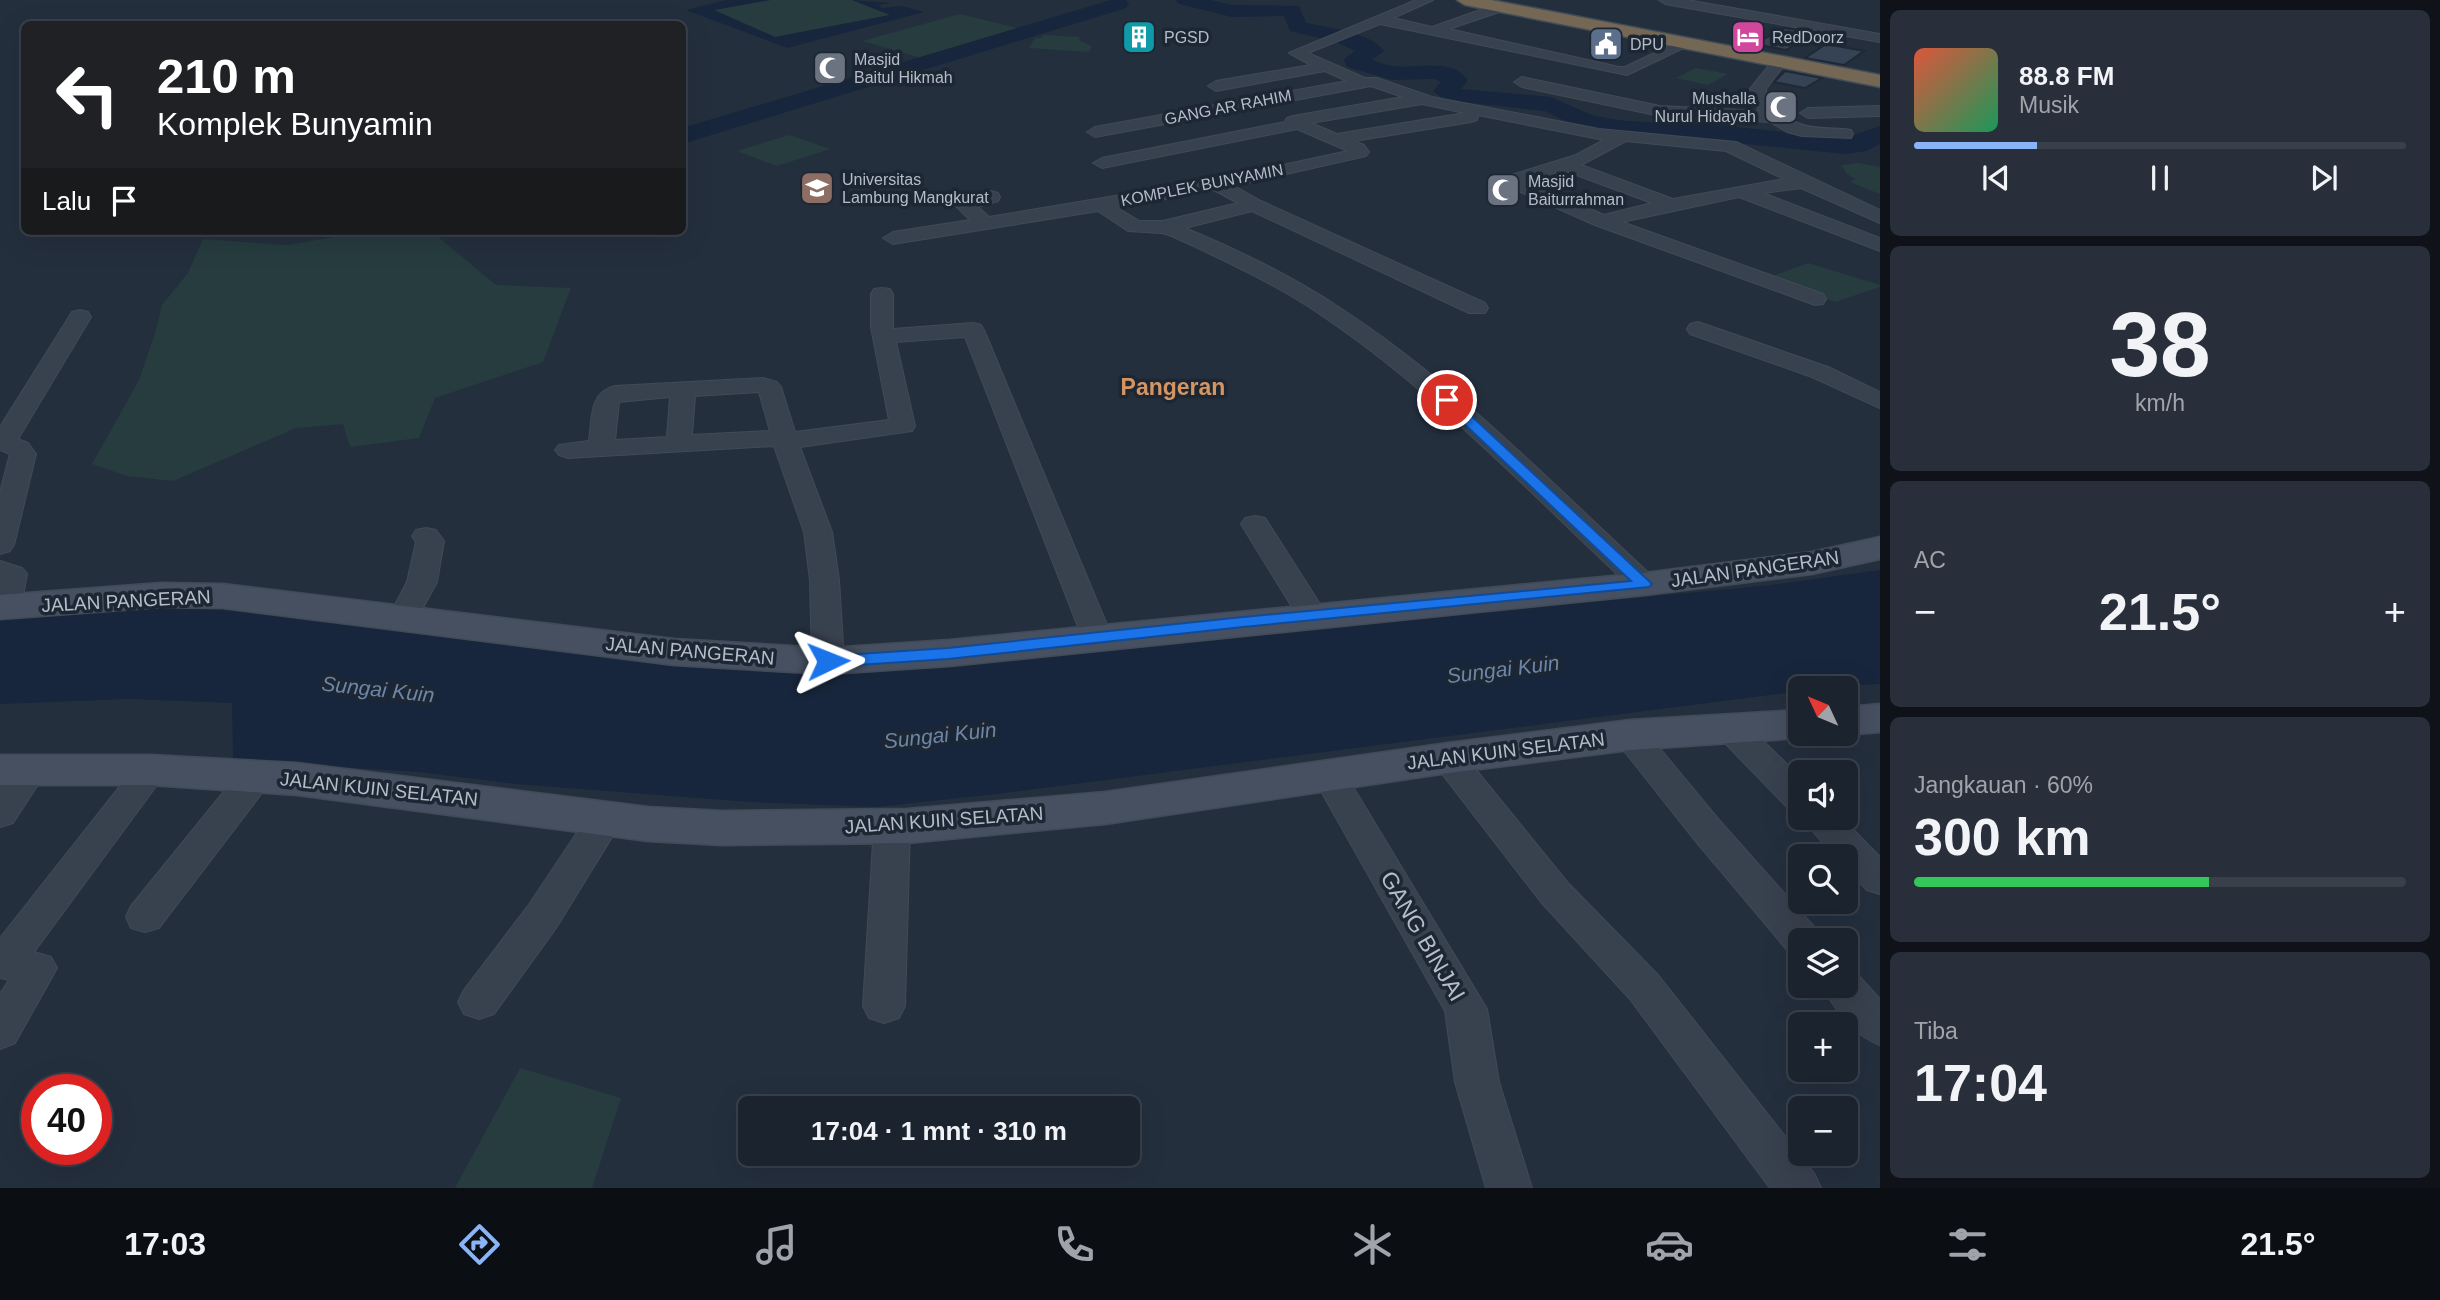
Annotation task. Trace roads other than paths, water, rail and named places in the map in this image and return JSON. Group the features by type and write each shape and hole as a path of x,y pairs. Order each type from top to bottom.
{"highway":[{"path":"1465,0 1880,78"},
{"path":"1600,24 1780,61 1880,78"}],"street":[{"path":"1422,99 1377,81 1362,82 1295,54 1427,0"},
{"path":"1665,0 1880,38"},
{"path":"1494,4 1438,28 1611,69"},
{"path":"1377,19 1582,64 1627,71 1687,43"},
{"path":"1780,61 1758,89 1757,95 1772,114 1789,129 1845,134"},
{"path":"1102,163 1299,124 1336,139 1497,99 1522,82 1560,73 1582,64"},
{"path":"1216,86 1324,67"},
{"name":"GANG AR RAHIM","path":"1095,132 1362,82"},
{"path":"1522,82 1660,111 1772,114 1880,111"},
{"path":"1175,143 1422,99 1497,99 1599,134 1730,146 1880,217"},
{"path":"1623,136 1596,153 1565,166 1511,181 1602,221 1815,299"},
{"name":"KOMPLEK BUNYAMIN","path":"1101,205 1217,184 1360,152 1336,139"},
{"path":"1565,166 1671,204"},
{"path":"1602,221 1671,204 1803,182"},
{"path":"1217,184 1254,205 1477,308"},
{"path":"1740,191 1880,245"},
{"path":"987,225 964,205 991,197"},
{"path":"892,238 1101,205"},
{"name":"KOMPLEK BUNYAMIN","path":"1101,205 1135,227 1163,227 1273,276 1348,323 1429,384 1644,584"},
{"path":"1163,227 1254,205"},
{"path":"568,450 784,439 903,426 884,336 882,294"},
{"path":"0,545 23,454 19,449 7,444 5,439 80,317"},
{"path":"1698,329 1819,372 1880,401"},
{"path":"884,336 972,330 1097,637"},
{"path":"601,448 607,399 610,396 683,389 767,386 819,536 825,574 828,661"},
{"path":"679,443 683,389"},
{"path":"1255,524 1312,615"},
{"path":"403,618 422,582 430,541 426,536"},
{"name":"JALAN PANGERAN","path":"2,595 223,596 674,652 828,661 948,653 1644,584 1812,563 1880,548"},
{"path":"1858,720 1880,718"},
{"name":"JALAN KUIN SELATAN","path":"15,769 151,770 256,776 607,816 648,824 722,828 892,826 1105,808 1448,758 1630,735 1788,725"},
{"path":"1730,728 1788,786"},
{"path":"1630,735 1792,928"},
{"path":"1448,758 1539,875 1644,987 1798,1188"},
{"path":"0,814 15,769"},
{"path":"0,1031 37,968 4,963 151,770"},
{"name":"GANG BINJAI","path":"1329,775 1466,1009 1477,1082 1509,1188"},
{"path":"145,917 256,776"},
{"path":"479,1002 542,917 607,816"},
{"path":"884,1006 892,826"},
{"path":"1831,830 1880,880"},
{"path":"1853,998 1880,1028"}],"water":[{"path":"726,0 770,0 714,10 775,37 890,15 852,0 890,3 878,5 882,8 902,6 924,12 787,48 686,10"},
{"name":"Sungai Kuin","path":"1880,570 1880,684 1858,685 1858,676 1788,676 1788,693 876,807 750,802 516,784 418,772 233,760 232,703 129,699 0,704 0,616 165,604 219,607 822,675 1771,585"}],"waterway":[{"path":"1186,0 1232,11 1292,10 1297,27 1343,37 1373,51 1355,59 1355,62 1392,73 1437,72 1456,80 1445,91 1452,95 1551,104 1587,123 1626,129 1726,134 1845,146 1857,145 1880,134"},
{"path":"686,135 1119,4"}],"place":[{"name":"PGSD","path":"1139,37"},
{"name":"RedDoorz","path":"1748,37"},
{"name":"DPU","path":"1606,44"},
{"name":"Masjid Baitul Hikmah","path":"830,68"},
{"name":"Mushalla Nurul Hidayah","path":"1781,107"},
{"name":"Universitas Lambung Mangkurat","path":"817,188"},
{"name":"Masjid Baiturrahman","path":"1503,190"}],"district":[{"name":"Pangeran","path":"1173,387"}]}
